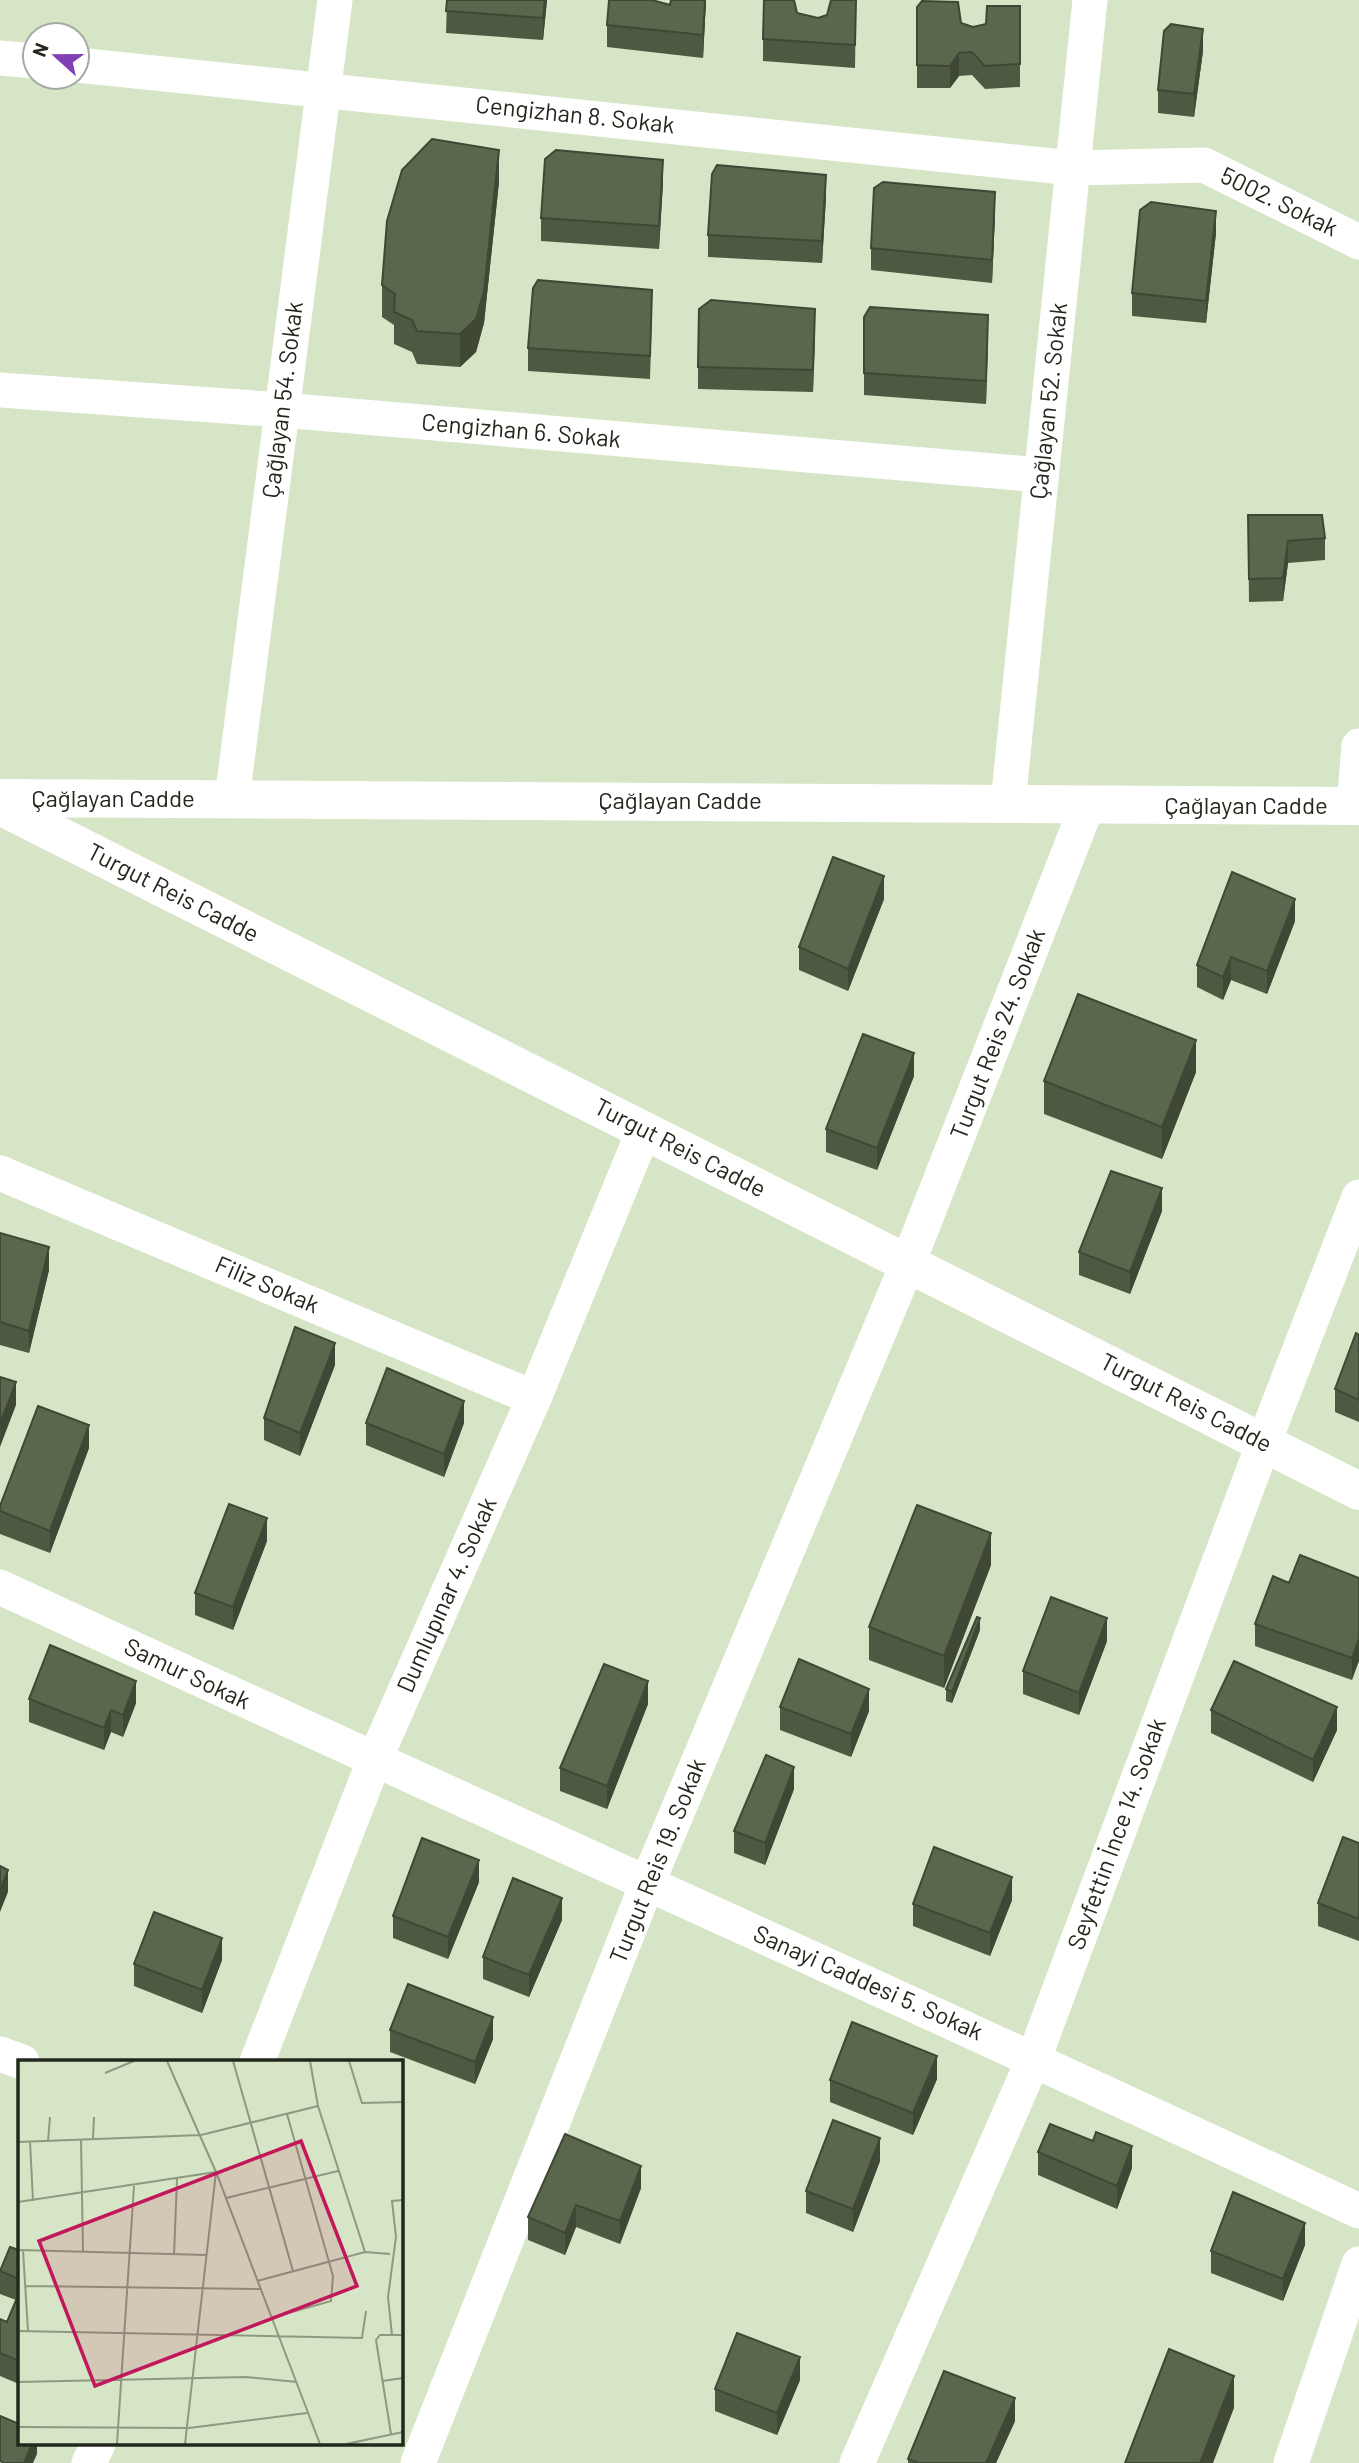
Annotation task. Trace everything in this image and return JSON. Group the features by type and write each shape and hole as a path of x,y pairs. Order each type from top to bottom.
{"street":[{"name":"Çağlayan 54. Sokak","path":"232,799 335,0"},
{"name":"Çağlayan 52. Sokak","path":"1008,803 1090,0"},
{"path":"0,58 21,60"},
{"name":"Cengizhan 8. Sokak","path":"91,66 323,88 1073,168"},
{"name":"5002. Sokak","path":"1073,168 1204,165 1359,242"},
{"name":"Cengizhan 6. Sokak","path":"0,390 282,410 1041,475"},
{"path":"1357,806 1359,746"},
{"name":"Çağlayan Cadde","path":"0,798 1357,806"},
{"name":"Turgut Reis Cadde","path":"0,806 1359,1491"},
{"name":"Turgut Reis 24. Sokak","path":"908,1263 1087,806"},
{"name":"Dumlupınar 4. Sokak","path":"258,2060 374,1761 534,1398 644,1130"},
{"name":"Filiz Sokak","path":"0,1172 534,1398"},
{"name":"Seyfettin İnce 14. Sokak","path":"857,2463 1034,2058 1264,1442 1359,1197"},
{"name":"Turgut Reis 19. Sokak","path":"418,2463 647,1884 908,1263"},
{"name":"Samur Sokak","path":"0,1587 374,1761"},
{"name":"Sanayi Caddesi 5. Sokak","path":"374,1761 1034,2058 1359,2211"},
{"path":"0,2054 18,2061"},
{"path":"1291,2463 1359,2264"},
{"path":"89,2463 96,2446"}],"building":[{"path":"447,0 545,0 543,18 446,11"},
{"path":"609,0 652,0 670,5 671,0 705,0 703,35 607,25"},
{"path":"764,0 794,0 797,13 818,18 827,15 831,0 856,0 855,45 763,39"},
{"path":"922,1 958,2 961,23 973,27 986,24 987,6 1020,6 1020,64 985,66 972,52 959,53 950,66 917,65 917,7"},
{"path":"1171,24 1203,29 1194,94 1158,90 1164,31"},
{"path":"432,139 499,150 484,291 476,319 460,334 417,331 412,320 394,312 395,294 382,285 387,221 402,170"},
{"path":"556,150 663,160 659,226 541,218 545,159"},
{"path":"717,165 826,175 822,241 708,235 712,174"},
{"path":"883,182 995,192 992,260 871,248 874,188"},
{"path":"1151,202 1216,211 1206,301 1132,293 1140,210"},
{"path":"538,280 652,290 650,356 528,348 533,288"},
{"path":"711,300 815,309 813,370 698,367 699,309"},
{"path":"870,307 988,315 986,381 864,373 864,317"},
{"path":"1248,515 1322,515 1325,538 1288,541 1283,578 1249,579"},
{"path":"833,857 884,876 848,969 799,947"},
{"path":"1232,872 1295,899 1267,971 1231,957 1223,977 1197,965"},
{"path":"1078,994 1196,1040 1162,1127 1044,1081"},
{"path":"863,1034 914,1053 877,1148 826,1129"},
{"path":"1111,1171 1162,1188 1130,1272 1079,1252"},
{"path":"0,1233 49,1247 29,1331 0,1322"},
{"path":"295,1327 335,1343 300,1433 264,1418"},
{"path":"1356,1333 1359,1335 1359,1400 1335,1389"},
{"path":"387,1368 464,1401 444,1454 366,1423"},
{"path":"0,1377 16,1382 0,1424"},
{"path":"38,1406 89,1425 50,1531 0,1511"},
{"path":"229,1504 267,1518 233,1607 195,1593"},
{"path":"917,1505 991,1533 944,1656 869,1627"},
{"path":"1300,1555 1359,1578 1359,1639 1352,1658 1255,1624 1273,1576 1289,1583"},
{"path":"1051,1597 1107,1618 1079,1693 1023,1671"},
{"path":"977,1617 980,1618 952,1692 946,1689"},
{"path":"50,1645 136,1681 123,1715 111,1710 104,1728 29,1699"},
{"path":"799,1659 869,1689 851,1734 780,1707"},
{"path":"1234,1661 1337,1707 1313,1760 1211,1710"},
{"path":"604,1664 648,1681 607,1786 560,1768"},
{"path":"766,1755 794,1767 765,1843 734,1831"},
{"path":"1343,1837 1359,1843 1359,1919 1318,1903"},
{"path":"422,1838 479,1860 448,1937 393,1916"},
{"path":"934,1847 1012,1877 990,1933 913,1904"},
{"path":"0,1866 8,1870 0,1890"},
{"path":"513,1878 562,1898 529,1975 483,1957"},
{"path":"154,1912 222,1938 202,1990 134,1964"},
{"path":"408,1984 493,2017 475,2062 390,2030"},
{"path":"852,2022 937,2056 913,2113 830,2080"},
{"path":"833,2120 880,2138 853,2209 806,2191"},
{"path":"1050,2124 1093,2141 1096,2132 1132,2146 1117,2186 1038,2152"},
{"path":"565,2134 641,2166 620,2221 576,2205 565,2233 528,2217"},
{"path":"1233,2192 1305,2223 1283,2279 1211,2251"},
{"path":"10,2247 18,2250 18,2279 0,2271"},
{"path":"18,2295 18,2361 0,2353 0,2319 7,2322"},
{"path":"737,2333 800,2357 777,2413 715,2389"},
{"path":"1169,2349 1234,2376 1200,2463 1125,2463"},
{"path":"944,2371 1015,2398 986,2463 919,2463 908,2459"},
{"path":"0,2416 18,2424 18,2446 31,2446 24,2463 0,2461"}]}
